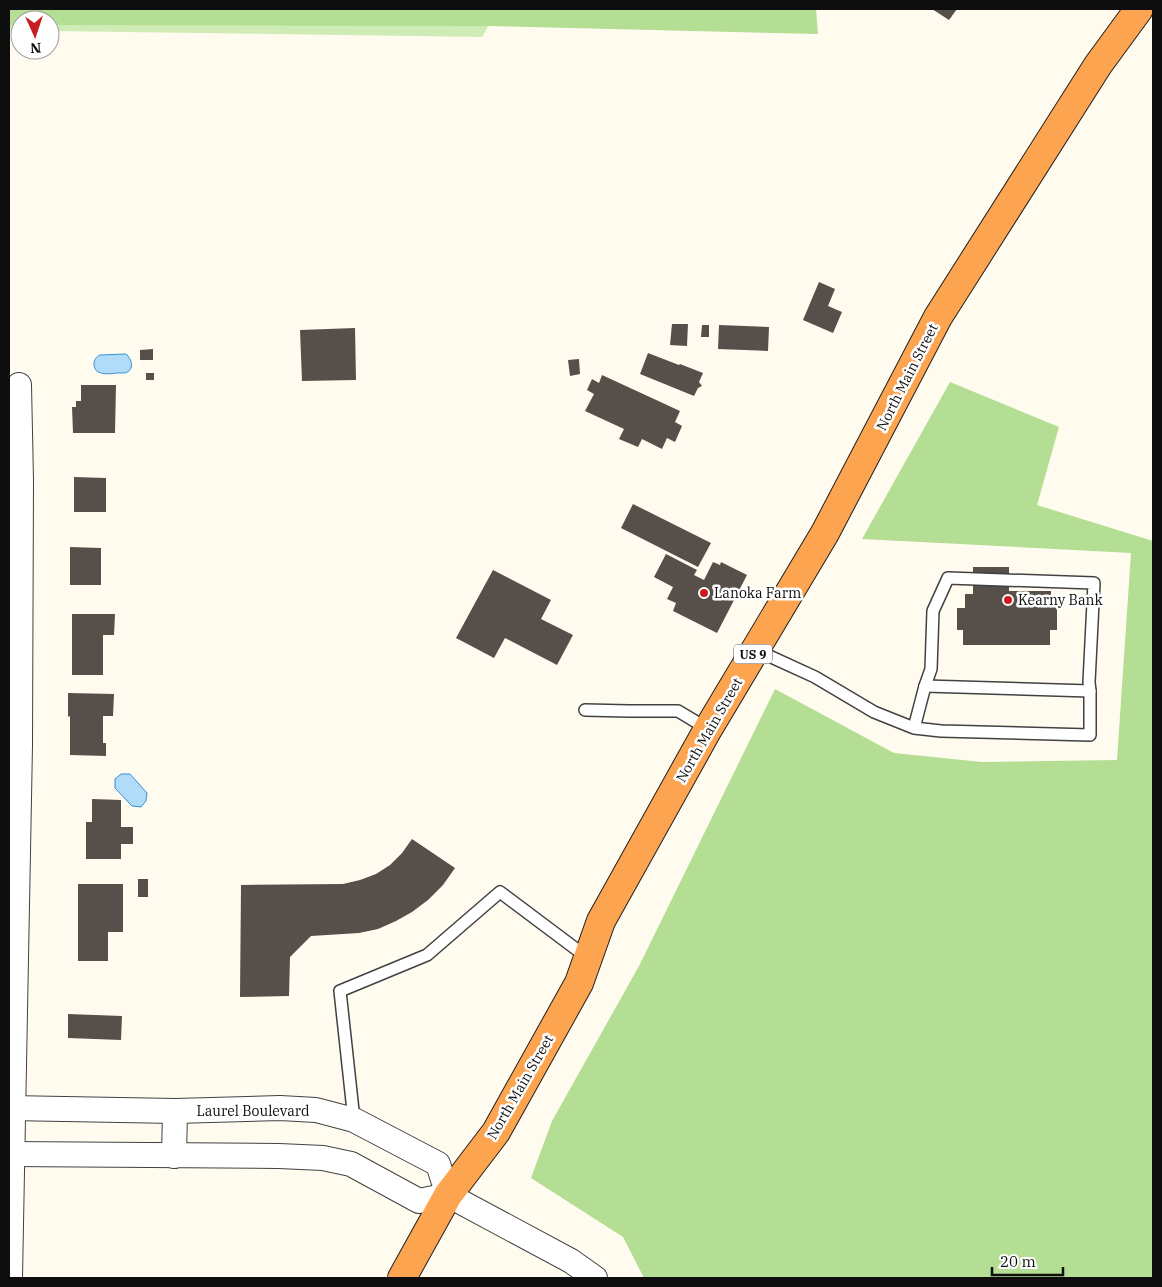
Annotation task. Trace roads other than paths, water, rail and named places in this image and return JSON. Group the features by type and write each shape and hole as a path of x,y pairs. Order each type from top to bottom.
{"highway":[{"name":"North Main Street","path":"402,1278 448,1195 496,1132 579,982 601,921 708,729 825,533 938,317 1098,64 1118,38 1142,14"}],"street":[{"path":"10,1278 15,745 15,479 19,385"},
{"name":"Laurel Boulevard","path":"11,1108 175,1111 280,1108 316,1110 354,1120 438,1164 448,1195"},
{"path":"174,1156 175,1111"},
{"path":"11,1154 323,1158 351,1164 419,1201 448,1195 572,1262 595,1278"}],"lane":[{"path":"756,650 815,677 874,712 914,728 940,731 1090,735 1089,682 1094,583 948,578 933,611 931,669 914,728"},
{"path":"925,686 1090,691"},
{"path":"585,710 678,711 708,729"},
{"path":"354,1120 340,991 427,955 500,892 588,958"}],"water":[{"path":"126,354 132,364 128,372 110,374 96,371 95,360 100,355"},
{"path":"121,774 130,774 147,793 146,801 141,807 132,806 115,788 115,779"}],"place":[{"name":"Lanoka Farm","path":"704,593"},
{"name":"Kearny Bank","path":"1008,600"}]}
